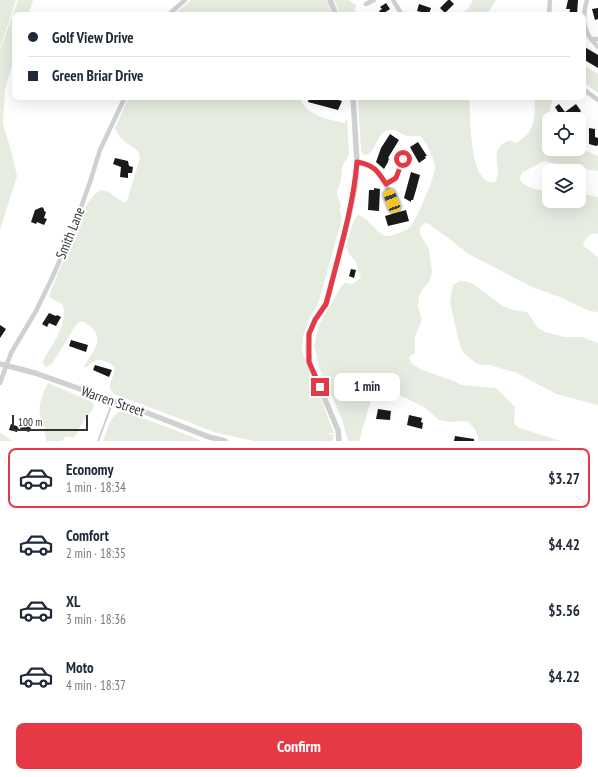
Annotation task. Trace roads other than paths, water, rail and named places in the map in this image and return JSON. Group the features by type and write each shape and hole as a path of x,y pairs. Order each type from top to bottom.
{"street":[{"path":"171,12 185,0"},
{"path":"330,0 335,12"},
{"path":"366,4 374,0"},
{"path":"393,0 400,12"},
{"path":"549,12 550,0"},
{"path":"584,12 588,0"},
{"path":"586,28 588,35 598,47"},
{"path":"591,39 598,39"},
{"path":"586,92 598,100"},
{"name":"Smith Lane","path":"0,383 3,364 36,311 53,276 74,227 100,150 124,100"},
{"path":"340,441 338,430 309,362 308,346 309,334 315,320 326,304 349,216 355,186 357,162 353,100"},
{"path":"386,184 396,178 403,159"},
{"path":"357,162 369,164 378,172 386,184 392,201"},
{"name":"Warren Street","path":"3,364 35,373 145,412 209,437 225,441"}],"lane":[{"path":"98,441 113,401"}]}
